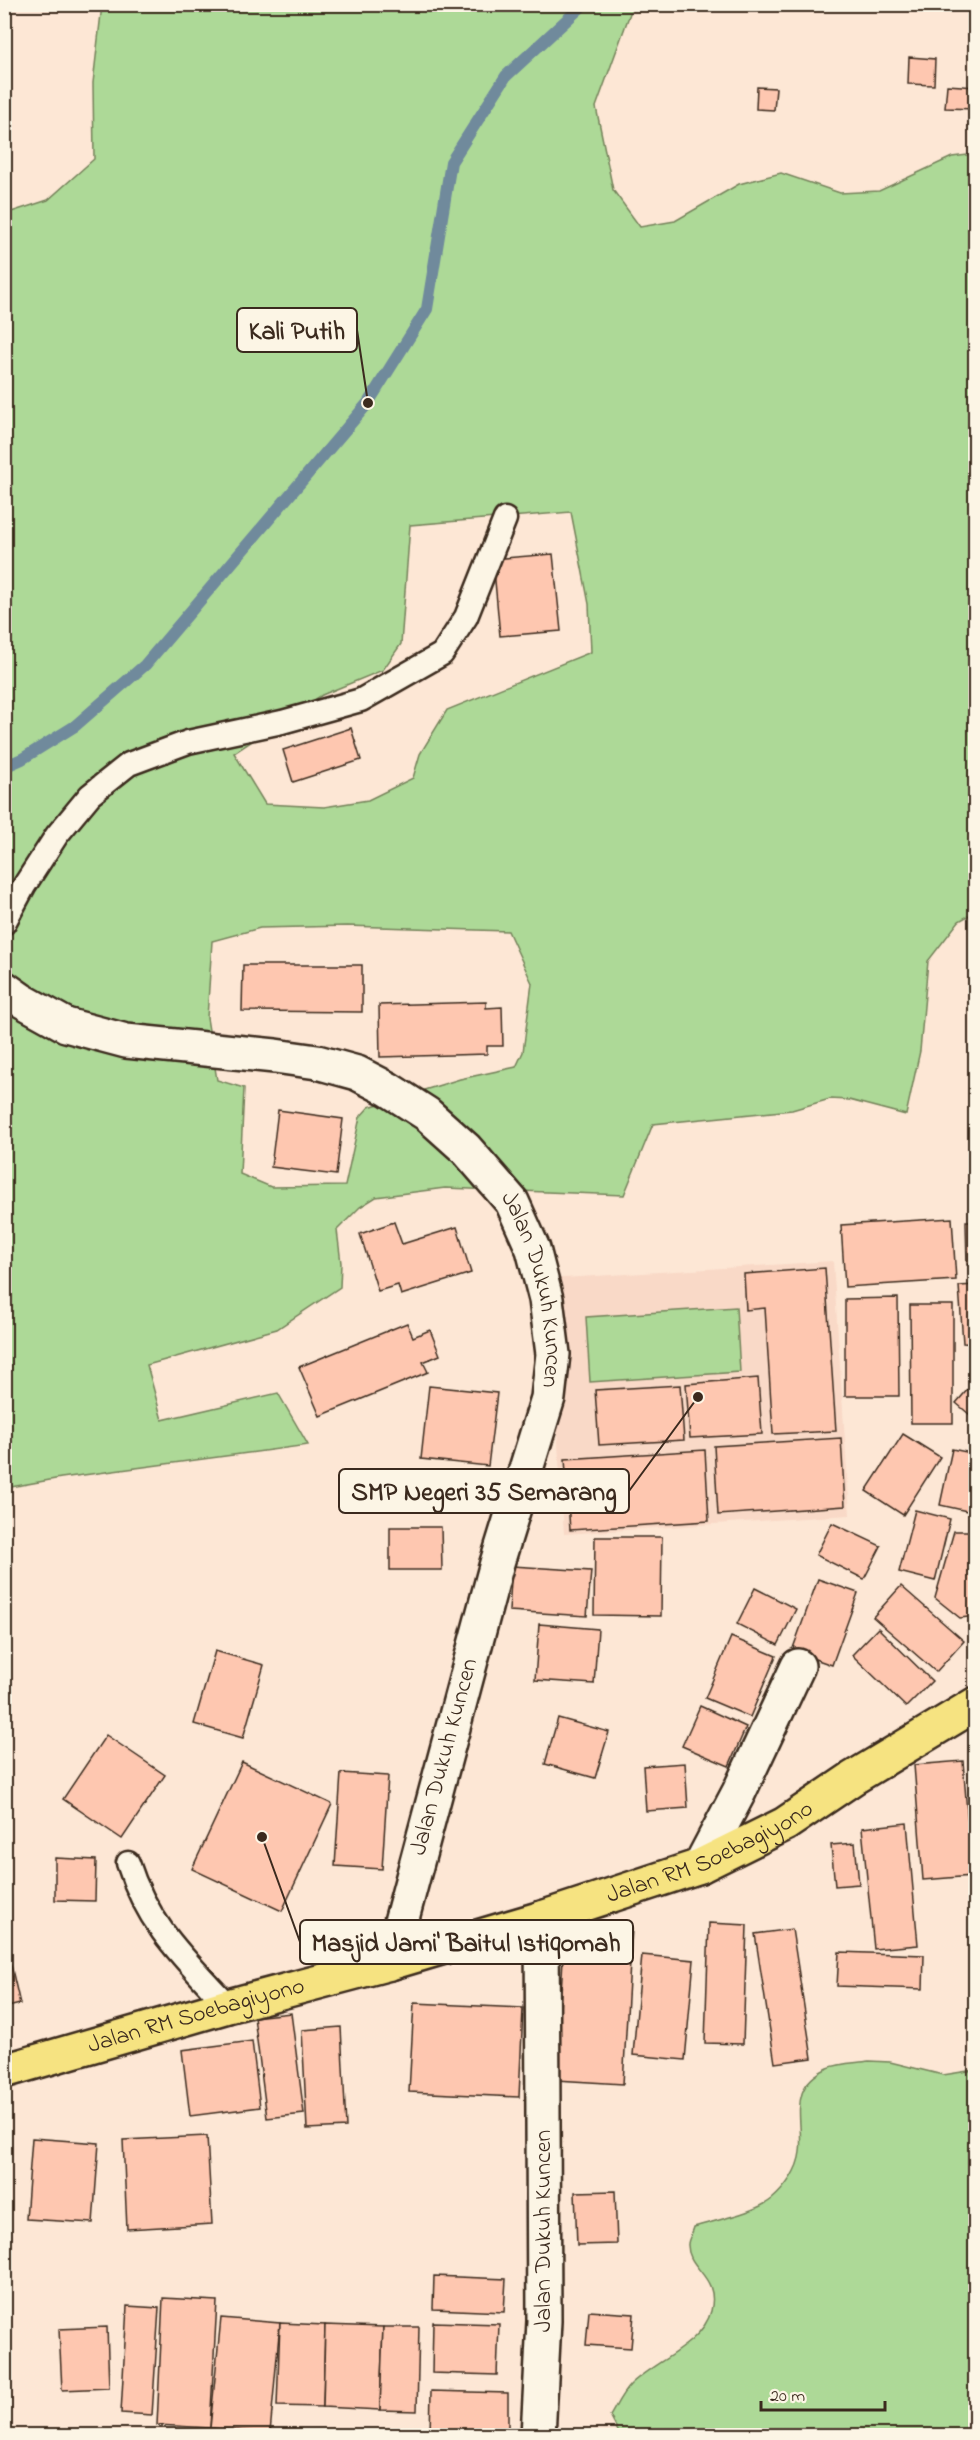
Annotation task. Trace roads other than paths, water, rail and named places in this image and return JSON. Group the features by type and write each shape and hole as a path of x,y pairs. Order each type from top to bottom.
{"main road":[{"name":"Jalan RM Soebagiyono","path":"4,2071 228,2006 390,1963 542,1918 700,1866 784,1824 853,1778 975,1704"}],"street":[{"name":"Jalan Dukuh Kuncen","path":"4,988 66,1026 126,1041 275,1056 317,1062 357,1073 388,1089 427,1114 466,1149 512,1202 533,1249 546,1299 553,1354 548,1398 497,1563 390,1963"},
{"path":"700,1866 739,1792 798,1666"},
{"name":"Jalan Dukuh Kuncen","path":"538,2436 544,2321 542,1918"}],"lane":[{"path":"4,923 24,886 57,835 90,795 129,764 188,742 282,722 361,700 442,654 466,617 505,519"},
{"path":"128,1863 137,1891 165,1937 228,2006"}],"waterway":[{"path":"4,767 22,759 75,726 145,665 368,403 427,309 451,162 506,76 584,4"}],"place":[{"name":"Kali Putih","path":"368,403"},
{"name":"SMP Negeri 35 Semarang","path":"698,1397"},
{"name":"Masjid Jami' Baitul Istiqomah","path":"262,1837"}]}
